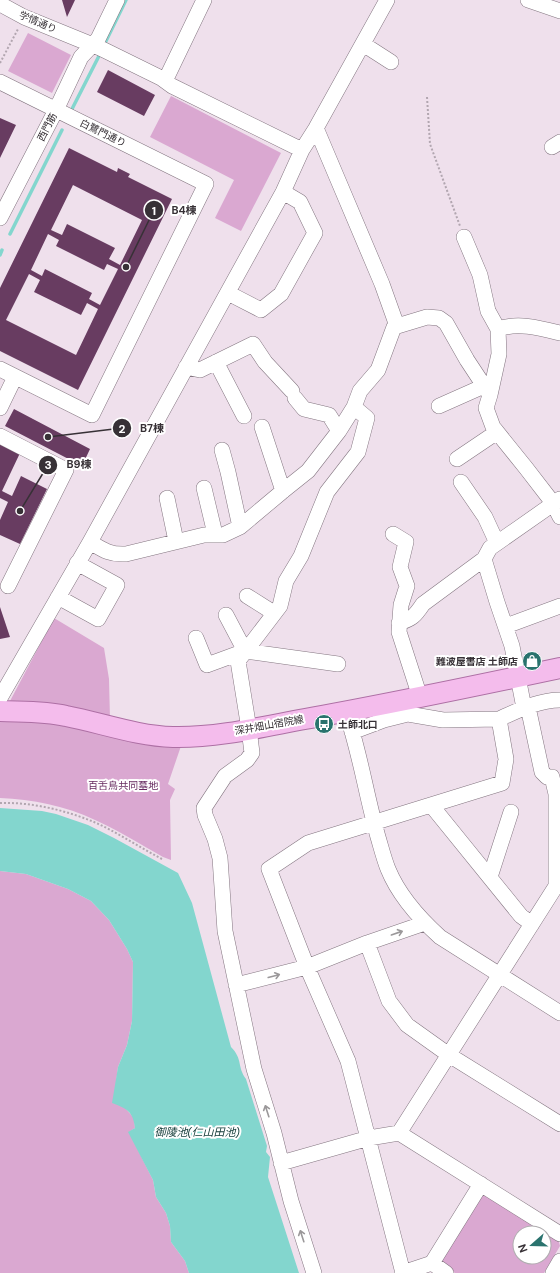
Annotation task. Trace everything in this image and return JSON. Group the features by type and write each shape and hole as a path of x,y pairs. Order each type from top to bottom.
{"main road":[{"name":"深井畑山宿院線","path":"0,711 39,712 65,715 147,735 174,737 210,735 346,712 560,668"}],"street":[{"name":"西門筋","path":"0,218 56,110 81,57 95,42 117,0"},
{"path":"165,81 204,0"},
{"path":"0,698 90,542 283,192 302,150 316,128 387,0"},
{"path":"528,0 560,12"},
{"name":"学情通り","path":"0,4 24,17 76,37 95,42 165,81 302,150"},
{"path":"363,44 391,62"},
{"name":"白鷺門通り","path":"0,82 206,184 92,416 15,377"},
{"path":"316,128 382,284 397,326"},
{"path":"228,293 261,310 281,294 315,233 300,202 283,192"},
{"path":"464,236 480,275 488,311 498,329 499,354 487,390 486,408 493,427 526,468 556,501 560,517"},
{"path":"90,542 107,552 126,554 204,535 223,535 240,527 308,471 339,431 354,407 360,391 378,370 394,327 427,317 439,318 446,323 467,360 487,390"},
{"path":"498,329 506,326 529,326 560,333"},
{"path":"186,367 200,370 253,344 265,362 294,394 304,409 329,415 339,431"},
{"path":"216,362 244,416"},
{"path":"0,369 15,377 0,408"},
{"path":"439,406 487,390"},
{"path":"314,1273 291,1201 274,1134 254,1069 225,931 220,858 204,808 225,776 247,760 252,753 238,661 280,606 286,581 301,556 327,492 358,452 367,418 354,407"},
{"path":"262,426 283,491"},
{"path":"457,459 497,432"},
{"path":"0,436 66,470 8,586"},
{"path":"222,450 240,527"},
{"path":"461,482 485,516 497,543"},
{"path":"204,488 214,534"},
{"path":"167,498 176,541"},
{"path":"399,623 409,620 416,615 423,604 484,559 490,548 556,501"},
{"path":"393,534 406,542 400,567 408,586 401,605 399,632 420,697"},
{"path":"399,1132 532,924 558,887 556,794 552,778 547,777 542,772 512,646 484,559"},
{"path":"58,597 98,619 117,585 77,563"},
{"path":"247,596 274,614"},
{"path":"506,626 560,606"},
{"path":"226,615 245,652"},
{"path":"196,638 207,664 245,652 338,664"},
{"path":"352,732 384,720 408,714 443,720 499,719 526,707 549,700 560,700"},
{"path":"346,712 374,822 388,868 407,902 424,923 440,936 500,976 560,1013"},
{"path":"481,1184 432,1264 403,1273 348,1062 307,967 269,869 308,843 502,783 506,760 499,719"},
{"path":"431,805 521,916 532,924"},
{"path":"490,877 511,812"},
{"path":"236,986 307,967 367,943 424,923"},
{"path":"367,943 389,1001 407,1025 449,1055 560,1124"},
{"path":"281,1163 369,1138 399,1132 560,1234"},
{"path":"553,1273 560,1261"},
{"path":"432,1264 446,1273"}],"path":[{"path":"0,63 24,17"},
{"path":"427,97 430,144 464,236"},
{"path":"0,803 18,803 61,811 94,822 162,859"}],"green space":[{"path":"28,33 71,55 52,93 8,71"},
{"path":"171,96 281,153 241,231 215,218 234,180 150,137"},
{"path":"54,618 104,648 109,679 110,719 11,705 10,701"},
{"name":"百舌鳥共同墓地","path":"0,719 33,720 181,746 168,784 175,789 170,800 171,860 112,828 84,815 49,804 0,798"},
{"path":"0,871 26,874 68,889 91,901 109,920 127,949 133,962 132,1021 127,1045 118,1067 116,1083 126,1109 134,1118 135,1128 129,1132 153,1180 156,1197 166,1213 170,1226 171,1242 185,1261 189,1273 0,1273"},
{"path":"482,1192 533,1225 512,1225 512,1265 549,1265 544,1273 455,1273 440,1264"},
{"path":"552,1237 559,1242 560,1246 552,1260"}],"water":[{"name":"御陵池(仁山田池)","path":"0,808 42,811 56,814 88,825 178,873 192,903 231,1047 239,1059 267,1146 266,1152 270,1157 268,1177 299,1273 189,1273 185,1261 171,1242 170,1226 166,1213 156,1197 153,1180 128,1132 135,1128 133,1118 128,1111 112,1103 118,1067 127,1045 132,1021 133,962 127,949 109,920 91,901 68,889 26,874 0,871"}],"building":[{"path":"62,0 75,0 67,17"},
{"path":"108,70 155,95 144,116 97,92"},
{"path":"0,118 16,125 0,158"},
{"path":"69,148 117,172 118,168 130,174 128,177 172,199 78,390 0,351 0,288","holes":["73,185 142,220 120,265 109,259 115,248 67,224 62,235 51,230","48,234 59,240 56,246 104,270 107,264 118,269 100,305 89,299 92,293 45,269 42,276 31,270","29,274 40,280 34,292 81,315 87,303 98,309 76,355 6,320"]},
{"path":"14,409 90,449 82,466 5,426"},
{"path":"0,443 20,453 2,491 12,496 21,476 47,489 20,544 0,535 0,520 8,502 0,498"},
{"path":"0,607 10,637 0,639"}],"waterway":[{"path":"105,43 126,0"},
{"path":"72,109 100,54"},
{"path":"10,234 62,130"},
{"path":"0,255 2,250"}],"place":[{"name":"B4棟","path":"126,267"},
{"name":"B7棟","path":"48,437"},
{"name":"B9棟","path":"20,511"},
{"name":"難波屋書店 土師店","path":"532,661"},
{"name":"土師北口","path":"324,724"}]}
